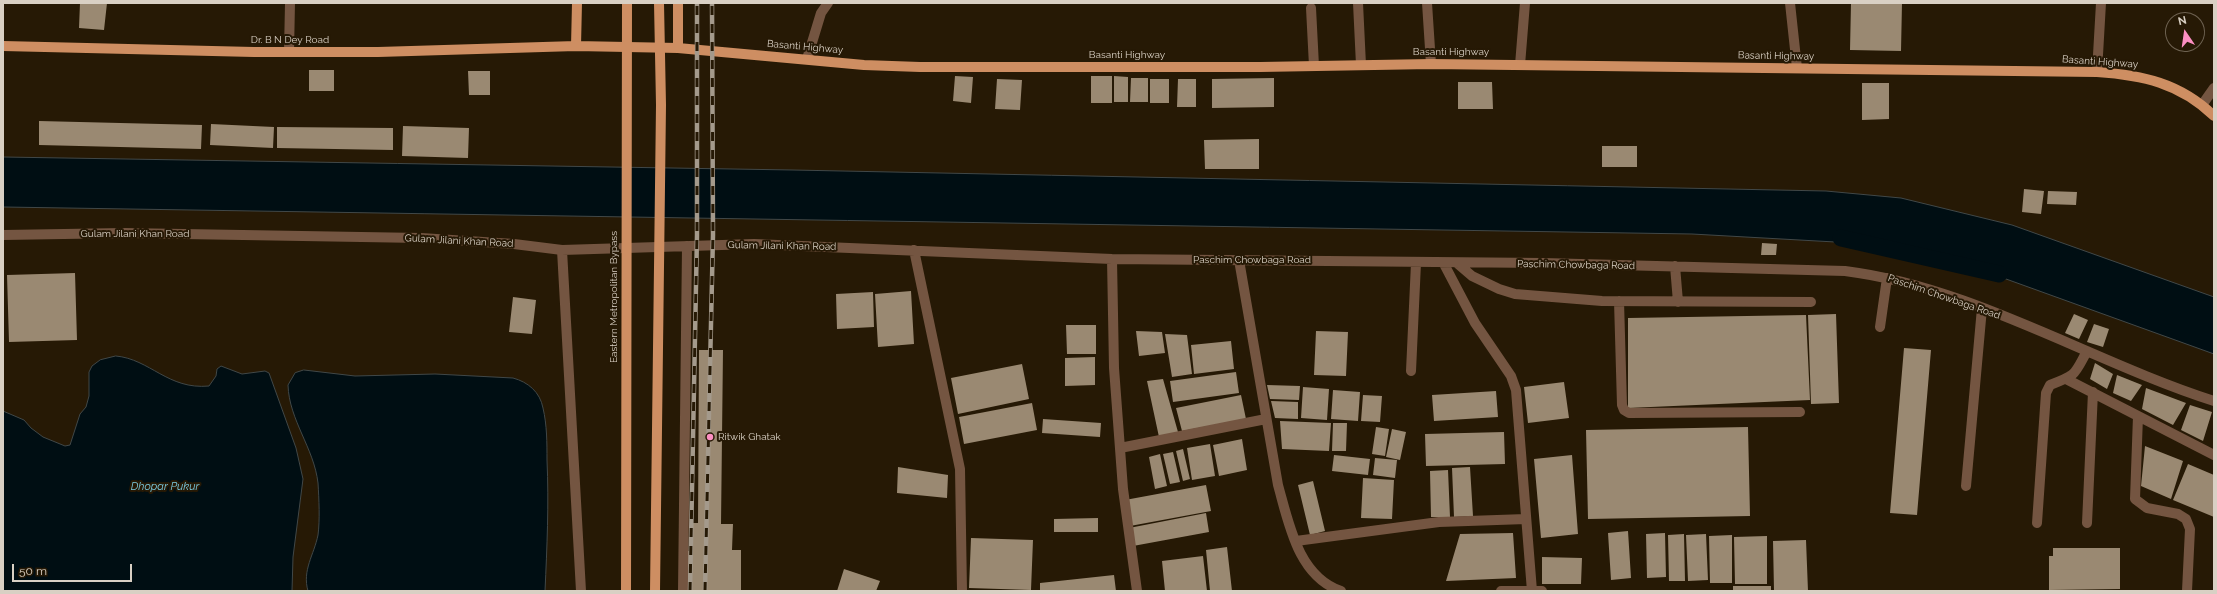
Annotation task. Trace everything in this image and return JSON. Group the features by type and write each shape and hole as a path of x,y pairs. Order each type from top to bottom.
{"main road":[{"path":"576,46 578,3"},
{"name":"Eastern Metropolitan Bypass","path":"626,591 627,3"},
{"path":"655,591 661,105 659,3"},
{"path":"678,3 678,48"},
{"name":"Dr. B N Dey Road","path":"3,46 288,52 378,52 576,46 678,48"},
{"name":"Basanti Highway","path":"678,48 864,65 935,68 1431,64 2097,72 2133,75 2155,80 2178,90 2202,105 2214,116"}],"street":[{"path":"288,52 290,3"},
{"path":"808,59 821,13 828,3"},
{"path":"1358,3 1361,65"},
{"path":"1427,3 1431,64"},
{"path":"1520,65 1525,3"},
{"path":"1790,3 1797,68"},
{"path":"2097,72 2100,3"},
{"path":"1311,8 1314,66"},
{"path":"2202,105 2214,88"},
{"name":"Gulam Jilani Khan Road","path":"3,235 124,234 421,238 514,244 562,250 754,244 914,250"},
{"path":"683,591 687,246"},
{"path":"562,250 581,591"},
{"path":"914,250 960,470 962,591"},
{"name":"Paschim Chowbaga Road","path":"914,250 1112,259 1676,266 1845,271 1887,278 1982,308 2214,401"},
{"path":"1112,259 1114,368 1120,448 1137,591"},
{"path":"1239,260 1278,484 1304,563 1327,586 1341,591"},
{"path":"1410,371 1416,263"},
{"path":"1444,264 1475,323 1511,376 1516,390 1532,591"},
{"path":"1458,264 1472,276 1499,289 1515,294 1619,301 1811,302"},
{"path":"1676,266 1678,302"},
{"path":"1880,327 1887,278"},
{"path":"1619,301 1622,405 1624,410 1629,413 1800,412"},
{"path":"1966,486 1982,308"},
{"path":"2037,523 2046,393 2050,385 2068,380 2075,372 2088,351"},
{"path":"2068,380 2214,455"},
{"path":"2087,524 2093,392"},
{"path":"2138,416 2135,499 2147,508 2178,514 2186,519 2190,529 2187,591"},
{"path":"1120,448 1266,419"},
{"path":"1296,541 1439,522 1526,519"},
{"path":"1501,591 1542,591"}],"water":[{"path":"3,157 793,170 1826,191 1901,198 2012,225 2214,297 2214,354 1970,266 1889,245 1692,234 3,207"},
{"name":"Dhopar Pukur","path":"116,356 128,358 171,379 195,386 209,386 216,376 217,369 221,366 242,374 265,371 269,373 296,448 303,479 293,557 292,591 3,591 3,411 24,420 31,428 43,437 65,446 70,445 80,414 86,407 89,396 89,372 92,366 100,360"},
{"path":"304,370 355,376 435,374 513,378 524,382 532,388 541,402 546,434 548,509 545,591 308,591 306,576 307,569 319,529 318,483 312,458 289,398 288,385 295,373"}],"building":[{"path":"80,3 107,3 104,30 79,28"},
{"path":"1851,3 1902,3 1901,51 1850,50"},
{"path":"309,70 334,70 334,91 309,91"},
{"path":"468,71 490,71 490,95 469,95"},
{"path":"955,76 973,77 971,103 953,101"},
{"path":"1091,76 1112,76 1112,103 1091,103"},
{"path":"1114,76 1128,77 1128,102 1114,102"},
{"path":"1131,78 1148,78 1148,102 1130,102"},
{"path":"1274,78 1274,107 1212,108 1212,79"},
{"path":"997,79 1022,80 1020,110 995,109"},
{"path":"1150,79 1169,79 1169,103 1150,103"},
{"path":"1178,79 1196,79 1196,107 1177,107"},
{"path":"1458,82 1492,82 1493,109 1458,109"},
{"path":"1862,83 1889,83 1889,119 1862,120"},
{"path":"39,121 202,125 201,149 39,145"},
{"path":"211,124 274,127 273,148 210,145"},
{"path":"403,126 469,128 468,158 402,156"},
{"path":"277,127 393,128 393,150 277,148"},
{"path":"1259,139 1259,169 1205,169 1204,140"},
{"path":"1602,146 1637,146 1637,167 1602,167"},
{"path":"2024,189 2044,191 2041,214 2022,212"},
{"path":"2048,191 2077,192 2076,205 2047,204"},
{"path":"1762,243 1777,244 1776,255 1761,255"},
{"path":"75,273 77,340 9,342 7,275"},
{"path":"911,291 914,344 878,347 875,294"},
{"path":"873,292 874,327 837,329 836,294"},
{"path":"513,297 536,300 532,334 509,332"},
{"path":"1836,314 1839,403 1811,404 1808,315"},
{"path":"2074,314 2088,320 2079,339 2065,333"},
{"path":"1806,315 1810,400 1628,408 1628,318"},
{"path":"2094,324 2109,329 2103,347 2087,342"},
{"path":"1066,325 1096,325 1096,354 1067,354"},
{"path":"1136,331 1162,332 1165,353 1139,356"},
{"path":"1316,331 1348,332 1346,376 1314,375"},
{"path":"1165,334 1187,335 1192,374 1172,377"},
{"path":"1231,341 1234,369 1194,374 1191,345"},
{"path":"1904,348 1931,350 1917,515 1890,513"},
{"name":"Ritwik Ghatak","path":"699,350 723,350 721,524 733,524 732,550 741,550 741,591 684,591 684,551 692,551 692,523 698,523"},
{"path":"1095,357 1095,385 1065,386 1065,358"},
{"path":"2095,363 2113,374 2107,389 2090,379"},
{"path":"1022,364 1029,399 958,414 951,378"},
{"path":"1236,372 1239,393 1173,402 1170,381"},
{"path":"2117,375 2142,385 2131,401 2113,393"},
{"path":"1163,379 1178,432 1159,437 1147,381"},
{"path":"1564,382 1569,418 1528,423 1524,387"},
{"path":"1267,385 1300,386 1299,400 1270,399"},
{"path":"1303,387 1329,389 1327,420 1301,418"},
{"path":"2146,388 2186,403 2173,425 2142,409"},
{"path":"1333,390 1360,392 1358,421 1331,419"},
{"path":"1496,391 1498,417 1434,421 1432,395"},
{"path":"1241,395 1246,419 1182,431 1176,408"},
{"path":"1363,395 1382,396 1380,422 1361,421"},
{"path":"1271,401 1298,402 1298,419 1275,418"},
{"path":"1032,403 1037,430 964,444 959,417"},
{"path":"2190,405 2212,412 2203,441 2181,430"},
{"path":"1043,419 1101,423 1100,437 1042,433"},
{"path":"1280,421 1331,423 1329,451 1282,449"},
{"path":"1333,423 1347,423 1346,451 1332,451"},
{"path":"1376,427 1389,429 1385,456 1372,454"},
{"path":"1748,427 1750,516 1588,519 1586,430"},
{"path":"1392,429 1406,432 1400,460 1386,457"},
{"path":"1504,432 1505,464 1426,466 1425,434"},
{"path":"1242,439 1247,470 1219,476 1213,445"},
{"path":"1210,444 1215,476 1192,480 1187,448"},
{"path":"2145,446 2183,461 2171,499 2141,486"},
{"path":"1183,449 1190,479 1183,481 1176,451"},
{"path":"1173,452 1180,482 1170,484 1163,454"},
{"path":"1160,454 1167,486 1155,489 1149,457"},
{"path":"1334,455 1370,459 1368,475 1332,471"},
{"path":"1572,455 1578,534 1541,538 1534,459"},
{"path":"1375,458 1397,460 1395,478 1373,475"},
{"path":"2188,464 2214,475 2214,517 2173,500"},
{"path":"898,467 948,475 947,498 897,493"},
{"path":"1470,467 1473,516 1454,517 1452,468"},
{"path":"1448,470 1450,517 1431,517 1430,471"},
{"path":"1363,478 1394,480 1392,519 1361,518"},
{"path":"1313,481 1325,531 1310,535 1298,485"},
{"path":"1206,485 1211,511 1130,526 1125,500"},
{"path":"1206,513 1209,532 1133,546 1129,528"},
{"path":"1098,518 1098,532 1054,532 1054,519"},
{"path":"1628,531 1631,578 1611,580 1608,533"},
{"path":"1513,533 1516,578 1446,581 1460,534"},
{"path":"1665,533 1666,577 1647,578 1646,534"},
{"path":"1684,534 1685,581 1669,581 1668,535"},
{"path":"1706,534 1708,580 1688,581 1686,535"},
{"path":"1732,535 1732,583 1710,583 1709,536"},
{"path":"1767,536 1767,584 1735,584 1734,537"},
{"path":"971,538 1033,540 1031,590 969,588"},
{"path":"1806,540 1808,591 1774,591 1773,541"},
{"path":"1227,547 1232,591 1210,591 1206,550"},
{"path":"2053,548 2120,548 2120,589 2049,590 2049,556 2053,556"},
{"path":"1203,556 1207,591 1165,591 1162,561"},
{"path":"1542,557 1582,558 1581,584 1542,584"},
{"path":"844,569 880,581 876,591 837,591"},
{"path":"1114,575 1116,591 1040,591 1040,583"},
{"path":"1733,586 1771,586 1771,591 1733,591"}],"waterway":[{"path":"1841,238 1999,274"}],"railway":[{"path":"690,591 697,235 697,3"},
{"path":"705,591 713,235 712,3"}],"place":[{"name":"Ritwik Ghatak","path":"710,437"}]}
